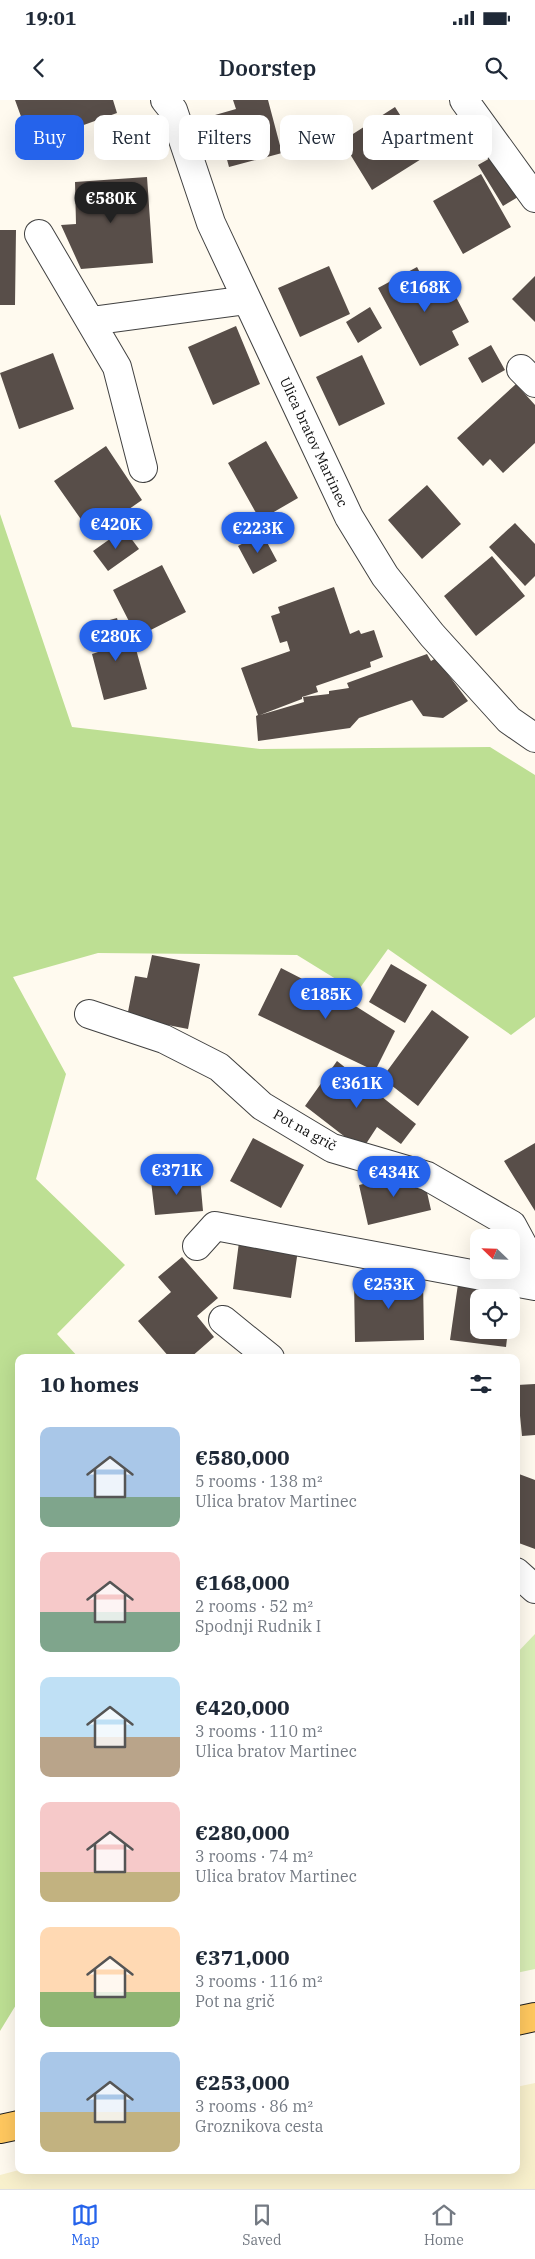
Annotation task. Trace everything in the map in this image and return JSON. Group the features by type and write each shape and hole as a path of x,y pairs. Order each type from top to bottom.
{"main road":[{"path":"520,2020 535,2017"},
{"path":"0,2129 15,2125"}],"street":[{"name":"Ulica bratov Martinec","path":"165,100 173,110 211,223 349,517 385,576 432,635 509,720 535,738"},
{"path":"464,100 535,198"},
{"path":"39,234 117,367 142,468"},
{"path":"91,320 247,300"},
{"name":"Pot na grič","path":"89,1014 164,1038 220,1066 262,1106 332,1148 427,1176 512,1225 535,1268"},
{"path":"197,1246 215,1226 535,1286"},
{"path":"223,1320 265,1354"},
{"path":"520,1576 535,1589"}],"shaded area":[{"path":"535,2083 535,2189 0,2189 0,2175 15,2171 15,2174 520,2174 520,2086"}],"green space":[{"path":"0,514 72,727 260,749 490,747 535,775 535,1017 511,1035 388,949 357,992 297,955 98,953 13,977 66,1074 36,1179 125,1265 57,1334 75,1354 15,1354 15,2007 0,2031"},
{"path":"535,1634 535,1969 520,1972 520,1650"}],"building":[{"path":"15,100 113,100 117,113 111,115 94,115 94,121 84,125 84,115 20,115"},
{"path":"233,100 268,100 280,145 280,154 270,156 270,115 215,115 236,109"},
{"path":"395,107 400,115 383,115"},
{"path":"363,128 363,160 420,160 372,190 353,159 353,134"},
{"path":"499,153 523,194 503,206 478,165 487,160 492,160 492,157"},
{"path":"227,160 256,160 229,167"},
{"path":"481,174 511,227 463,254 433,201"},
{"path":"147,177 153,263 81,269 61,225 76,224 75,182"},
{"path":"0,230 16,230 15,305 0,305"},
{"path":"329,266 350,314 300,337 278,288"},
{"path":"417,267 425,282 443,272 469,322 452,331 459,345 420,366 378,288"},
{"path":"535,276 535,322 512,299"},
{"path":"370,307 382,328 358,343 346,322"},
{"path":"236,326 260,384 213,405 188,347"},
{"path":"491,345 505,370 482,383 468,358"},
{"path":"53,353 74,409 19,429 0,373"},
{"path":"362,355 385,404 339,426 316,377"},
{"path":"516,384 535,405 535,443 503,473 490,459 483,466 457,438"},
{"path":"266,441 298,498 260,520 228,463"},
{"path":"106,446 142,500 92,535 54,481"},
{"path":"427,485 461,524 422,559 388,520"},
{"path":"515,523 535,544 535,576 525,586 489,547"},
{"path":"124,529 139,549 108,571 93,551"},
{"path":"262,533 277,561 253,574 238,546"},
{"path":"492,556 525,596 476,636 444,596"},
{"path":"162,565 186,612 137,637 113,590"},
{"path":"334,587 350,634 359,630 361,634 374,630 383,657 370,662 371,667 316,686 318,692 302,697 302,699 260,715 304,702 303,697 329,694 329,691 349,688 347,683 427,654 431,661 436,658 468,701 443,718 423,716 412,700 359,718 350,728 258,741 256,716 258,715 241,668 290,651 287,641 280,643 271,616 280,613 278,607"},
{"path":"117,618 124,645 134,642 147,689 104,700 92,654 98,652 91,625"},
{"path":"152,955 200,964 188,1029 127,1017 135,976 147,978"},
{"path":"391,964 427,985 405,1023 369,1002"},
{"path":"281,968 357,1007 395,1031 375,1071 258,1015"},
{"path":"432,1010 469,1037 418,1106 382,1078"},
{"path":"337,1061 416,1124 401,1144 377,1127 362,1150 305,1106"},
{"path":"253,1138 304,1165 281,1208 230,1181"},
{"path":"535,1143 535,1211 504,1161"},
{"path":"410,1173 424,1179 431,1210 368,1225 359,1185"},
{"path":"200,1177 203,1211 155,1215 151,1181"},
{"path":"239,1242 298,1250 291,1298 233,1289"},
{"path":"182,1257 218,1298 197,1316 214,1337 195,1354 167,1354 138,1321 171,1292 158,1277"},
{"path":"423,1278 424,1340 355,1342 354,1280"},
{"path":"458,1284 492,1289 470,1289 470,1339 507,1339 506,1347 450,1340"},
{"path":"535,1384 535,1435 522,1436 520,1385"},
{"path":"520,1474 535,1480 535,1549 520,1543"}]}
